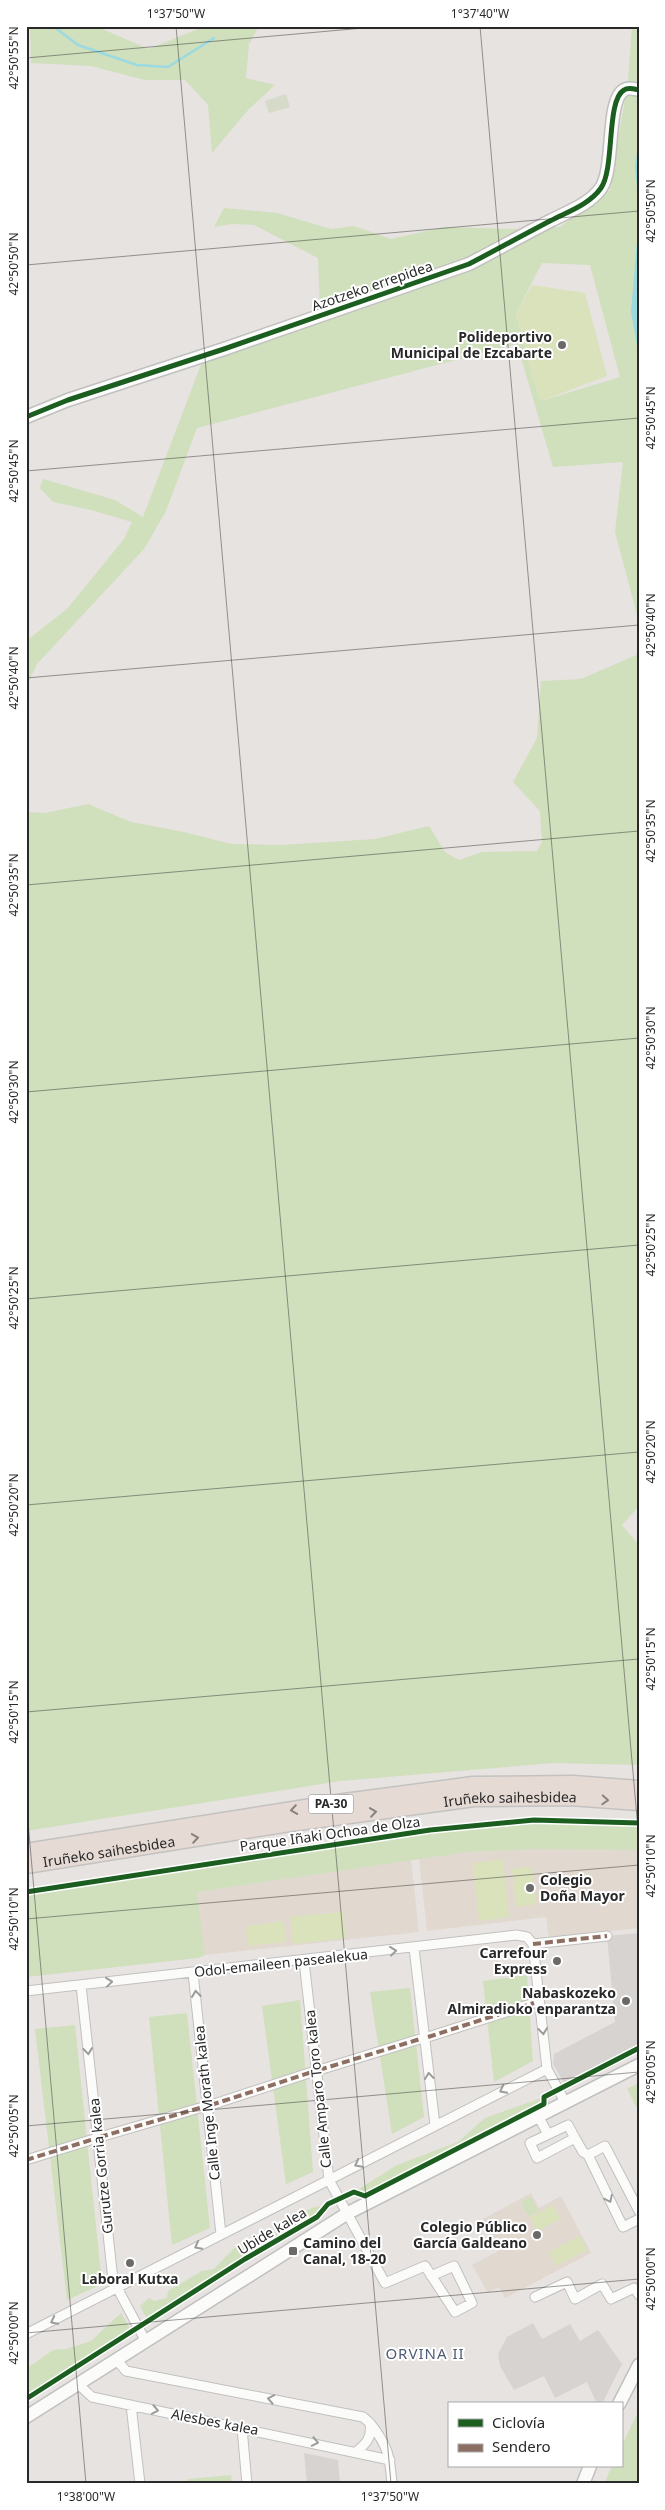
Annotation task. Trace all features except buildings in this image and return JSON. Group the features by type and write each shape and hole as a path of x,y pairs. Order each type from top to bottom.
{"highway":[{"name":"Iruñeko saihesbidea","path":"26,1852 337,1803 473,1785 573,1784 639,1789"},
{"name":"Iruñeko saihesbidea","path":"26,1865 283,1824 474,1798 570,1798 639,1802"}],"street":[{"name":"Azotzeko errepidea","path":"26,417 61,403 469,264 506,246 586,203 602,187 612,142 616,99 622,90 627,88 639,90"},
{"name":"Odol-emaileen pasealekua","path":"26,1991 304,1961 516,1935 528,1937 533,1944 607,1936"},
{"path":"533,1944 547,2069 565,2102"},
{"path":"414,1948 434,2125"},
{"name":"Calle Amparo Toro kalea","path":"304,1961 329,2180 385,2283 425,2266 431,2276"},
{"name":"Calle Inge Morath kalea","path":"193,1973 220,2234"},
{"name":"Gurutze Gorria kalea","path":"81,1985 113,2280 116,2289 145,2340"},
{"path":"26,2160 207,2106 534,2003"},
{"name":"Ubide kalea","path":"26,2417 348,2213 639,2064"},
{"name":"Ubide kalea","path":"26,2334 547,2069"},
{"path":"538,2116 548,2134"},
{"path":"575,2138 537,2158 530,2143 568,2125 583,2152 588,2155 623,2228 639,2219"},
{"path":"588,2155 604,2146 639,2211"},
{"path":"454,2266 472,2303 455,2312 431,2276 454,2266"},
{"path":"535,2297 567,2282 575,2299 602,2284 611,2299 634,2288 639,2295"},
{"path":"116,2359 126,2371 363,2417 382,2439 390,2460 392,2484"},
{"path":"620,2402 639,2365"},
{"name":"Alesbes kalea","path":"78,2384 92,2397 357,2451 390,2460"},
{"path":"131,2405 140,2484"},
{"path":"357,2451 367,2443 371,2432 370,2423"},
{"path":"242,2428 247,2484"},
{"path":"583,2484 589,2468"}],"shaded area":[{"name":"Colegio Doña Mayor","path":"538,1849 639,1850 639,1928 549,1938 546,1917 427,1931 419,1858 467,1852"},
{"path":"411,1860 419,1932 205,1955 197,1892"},
{"name":"Nabaskozeko Almiradioko enparantza","path":"639,1933 639,2044 564,2083 553,2064 554,2054 615,2022 607,1936"},
{"name":"Colegio Público García Galdeano","path":"531,2193 539,2208 561,2196 591,2253 505,2298 499,2287 488,2293 472,2265 500,2250 483,2219"},
{"path":"533,2323 542,2339 570,2324 580,2341 598,2330 622,2364 603,2402 596,2402 587,2382 555,2398 544,2376 514,2390 500,2366 498,2354 507,2337"},
{"path":"304,2453 338,2460 340,2484 307,2484"}],"green space":[{"path":"30,26 95,26 149,49 205,26 259,26 249,44 246,78 275,85 249,109 212,153 208,105 185,80 145,80 91,66 31,63"},
{"path":"632,26 639,26 639,622 615,532 623,462 553,467 517,344 197,428 166,511 144,549 37,664 26,688 26,641 67,609 124,539 132,522 91,510 53,502 40,488 43,479 115,500 143,517 200,367 205,360 320,310 318,258 254,225 232,224 214,227 224,208 277,213 331,229 354,226 391,239 445,227 512,229 560,227 610,190 628,80","holes":["542,263 590,265 620,377 541,401 533,379 516,313"]},
{"path":"286,94 290,107 269,113 265,101"},
{"name":"Polideportivo Municipal de Ezcabarte","path":"532,285 585,293 607,376 541,401 533,379 516,313"},
{"path":"639,654 639,1506 622,1525 639,1545 639,1765 554,1763 340,1781 26,1831 26,812 45,813 88,804 131,822 184,832 231,844 281,845 375,839 429,826 445,852 459,860 482,852 537,851 542,842 540,811 513,782 537,738 541,681 581,679"},
{"path":"556,1818 639,1821 639,1850 538,1849 467,1852 197,1892 205,1955 198,1958 26,1977 26,1888 101,1879 413,1830 508,1820"},
{"path":"503,1859 509,1917 479,1921 473,1863"},
{"path":"532,1867 536,1904 516,1907 512,1869"},
{"path":"343,1912 346,1938 293,1944 290,1917"},
{"path":"284,1921 286,1942 248,1946 246,1926"},
{"path":"527,1975 533,2061 494,2082 483,1981"},
{"path":"410,1988 424,2117 392,2134 370,1992"},
{"path":"300,2000 313,2172 286,2184 262,2006"},
{"path":"187,2013 210,2228 172,2245 149,2017"},
{"path":"75,2025 102,2284 67,2300 35,2029"},
{"path":"639,2083 639,2112 627,2089"},
{"path":"544,2097 544,2104 365,2196 354,2192 397,2165 458,2142 485,2118"},
{"path":"531,2197 538,2211 528,2216 521,2202"},
{"path":"328,2204 317,2217 245,2259 148,2321 140,2306 149,2298 154,2301 167,2298 168,2291 202,2271 214,2269 236,2246 275,2236 279,2224 312,2208"},
{"path":"553,2205 560,2219 537,2231 530,2217"},
{"path":"579,2236 587,2250 556,2266 549,2252"},
{"path":"121,2313 132,2332 26,2400 26,2369 53,2350 66,2349 91,2341"},
{"path":"639,2410 639,2484 604,2484 611,2468 622,2468 622,2445"},
{"path":"231,2475 232,2484 188,2484 188,2479"}],"water":[{"path":"639,137 639,208 635,167"},
{"path":"639,218 639,356 631,312"}],"waterway":[{"path":"53,26 78,45 137,65 168,67 214,38"}],"marked path":[{"path":"533,1944 607,1936"},
{"path":"428,2037 534,2003"},
{"path":"319,2070 420,2039"},
{"path":"211,2105 312,2072"},
{"path":"100,2137 203,2107"},
{"path":"26,2160 94,2139"}],"cycle path":[{"path":"26,417 68,400 224,349 469,264 577,208 596,194 605,178 618,96 626,89 639,90"},
{"name":"Parque Iñaki Ochoa de Olza","path":"26,1892 430,1830 534,1820 639,1823"},
{"path":"26,2399 245,2259 317,2217 328,2204 354,2192 365,2196 544,2104 544,2097 639,2048"}],"place":[{"name":"Polideportivo Municipal de Ezcabarte","path":"562,345"},
{"name":"Colegio Doña Mayor","path":"530,1888"},
{"name":"Carrefour Express","path":"557,1961"},
{"name":"Nabaskozeko Almiradioko enparantza","path":"626,2001"},
{"name":"Colegio Público García Galdeano","path":"537,2235"},
{"name":"Camino del Canal, 18-20","path":"293,2251"},
{"name":"Laboral Kutxa","path":"130,2263"}],"district":[{"name":"ORVINA II","path":"425,2354"}]}
